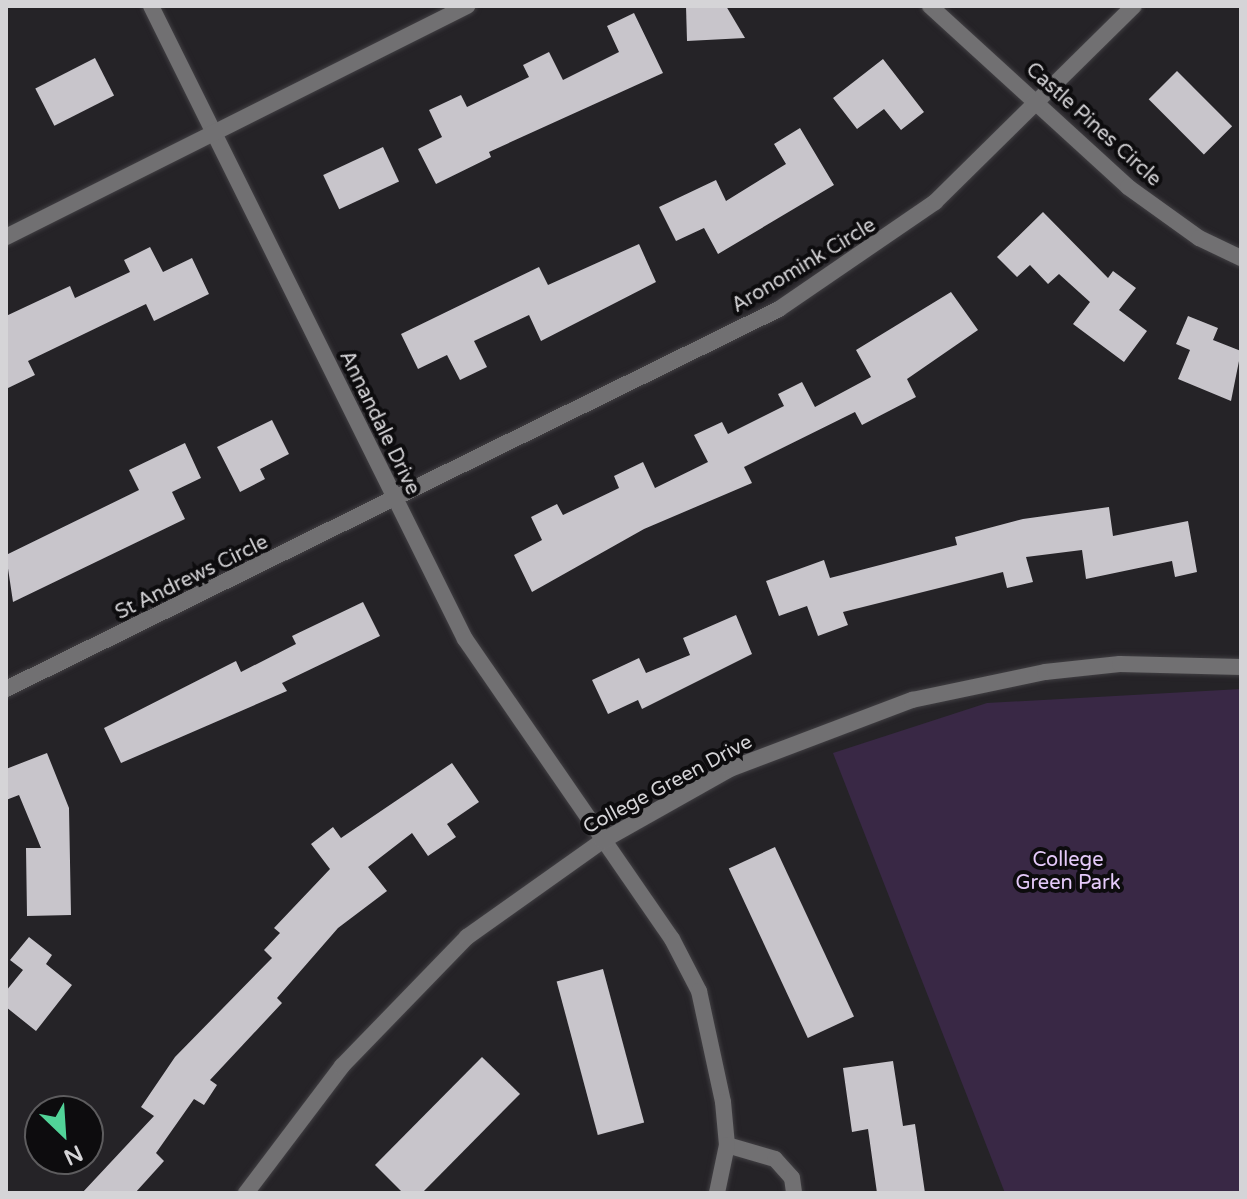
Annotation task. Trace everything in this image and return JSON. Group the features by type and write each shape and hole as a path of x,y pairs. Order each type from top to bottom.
{"street":[{"name":"Annandale Drive","path":"151,6 465,639 699,991 716,1046 727,1145 717,1193"},
{"path":"6,237 467,6"},
{"name":"Castle Pines Circle","path":"930,6 1128,187 1199,238 1241,258"},
{"name":"Aronomink Circle","path":"395,501 805,293 935,202 1134,6"},
{"name":"St Andrews Circle","path":"6,689 395,501"},
{"name":"College Green Drive","path":"246,1193 342,1066 421,980 526,890 602,841 730,769 912,700 1090,667 1241,667"},
{"path":"727,1145 775,1159 792,1178 794,1193"}],"green space":[{"name":"College Green Park","path":"1241,689 1241,1193 1005,1193 833,753 987,703"}],"building":[{"path":"686,6 726,6 745,38 687,41"},
{"path":"634,13 663,73 489,152 491,157 436,184 418,149 442,137 429,110 461,95 467,107 529,77 523,65 549,52 563,80 619,52 607,26"},
{"path":"95,58 114,95 54,126 35,88"},
{"path":"883,59 924,112 901,130 884,109 857,129 833,98"},
{"path":"1177,71 1232,126 1204,154 1149,99"},
{"path":"800,128 834,185 718,254 704,228 676,241 659,207 716,180 726,201 786,164 774,144"},
{"path":"383,147 399,181 339,209 323,175"},
{"path":"1043,212 1108,278 1113,271 1136,288 1119,310 1147,331 1124,362 1073,324 1090,302 1059,274 1048,284 1030,265 1017,277 997,257"},
{"path":"639,244 656,282 541,341 529,315 474,341 487,367 460,380 447,355 418,369 401,334 539,267 548,285"},
{"path":"150,247 163,272 192,258 209,294 154,321 146,304 28,361 35,375 6,389 6,316 70,286 75,298 130,272 124,260"},
{"path":"951,292 978,330 907,379 916,397 862,425 855,412 744,467 752,483 644,529 532,592 514,555 542,540 531,517 557,504 563,515 619,488 614,476 643,462 655,488 708,462 694,435 722,422 728,434 784,406 778,394 802,382 815,407 871,377 856,350"},
{"path":"1188,316 1218,328 1213,340 1241,351 1231,401 1178,379 1190,350 1176,344"},
{"path":"272,420 289,454 260,469 265,479 240,492 217,447"},
{"path":"185,443 201,478 172,492 185,519 13,602 6,555 139,490 129,470"},
{"path":"1109,507 1113,536 1188,521 1197,572 1175,577 1172,561 1086,579 1082,550 1026,557 1033,582 1007,588 1003,572 843,612 848,625 818,636 807,606 779,616 766,581 824,560 830,578 957,545 955,537 1023,519"},
{"path":"363,602 380,636 282,683 287,691 121,763 104,728 236,661 241,672 296,644 292,636"},
{"path":"736,615 752,654 642,709 638,700 608,714 592,680 639,658 646,673 690,655 683,638"},
{"path":"47,753 69,808 71,915 27,916 26,848 41,848 19,795 6,800 6,769"},
{"path":"452,763 479,802 447,824 456,837 428,856 412,833 368,867 387,891 338,928 277,998 282,1003 210,1080 217,1085 204,1105 194,1099 156,1153 164,1161 135,1193 82,1193 99,1175 104,1175 104,1169 154,1116 141,1107 175,1057 272,958 264,950 280,933 274,928 330,869 311,844 333,827 341,838"},
{"path":"775,847 854,1016 808,1038 729,869"},
{"path":"29,937 52,955 46,964 72,985 36,1031 6,1007 6,991 23,970 10,960"},
{"path":"603,969 644,1123 598,1135 557,981"},
{"path":"482,1057 520,1094 422,1193 403,1193 375,1165"},
{"path":"893,1061 903,1126 915,1124 925,1193 877,1193 868,1129 852,1132 843,1068"}]}
